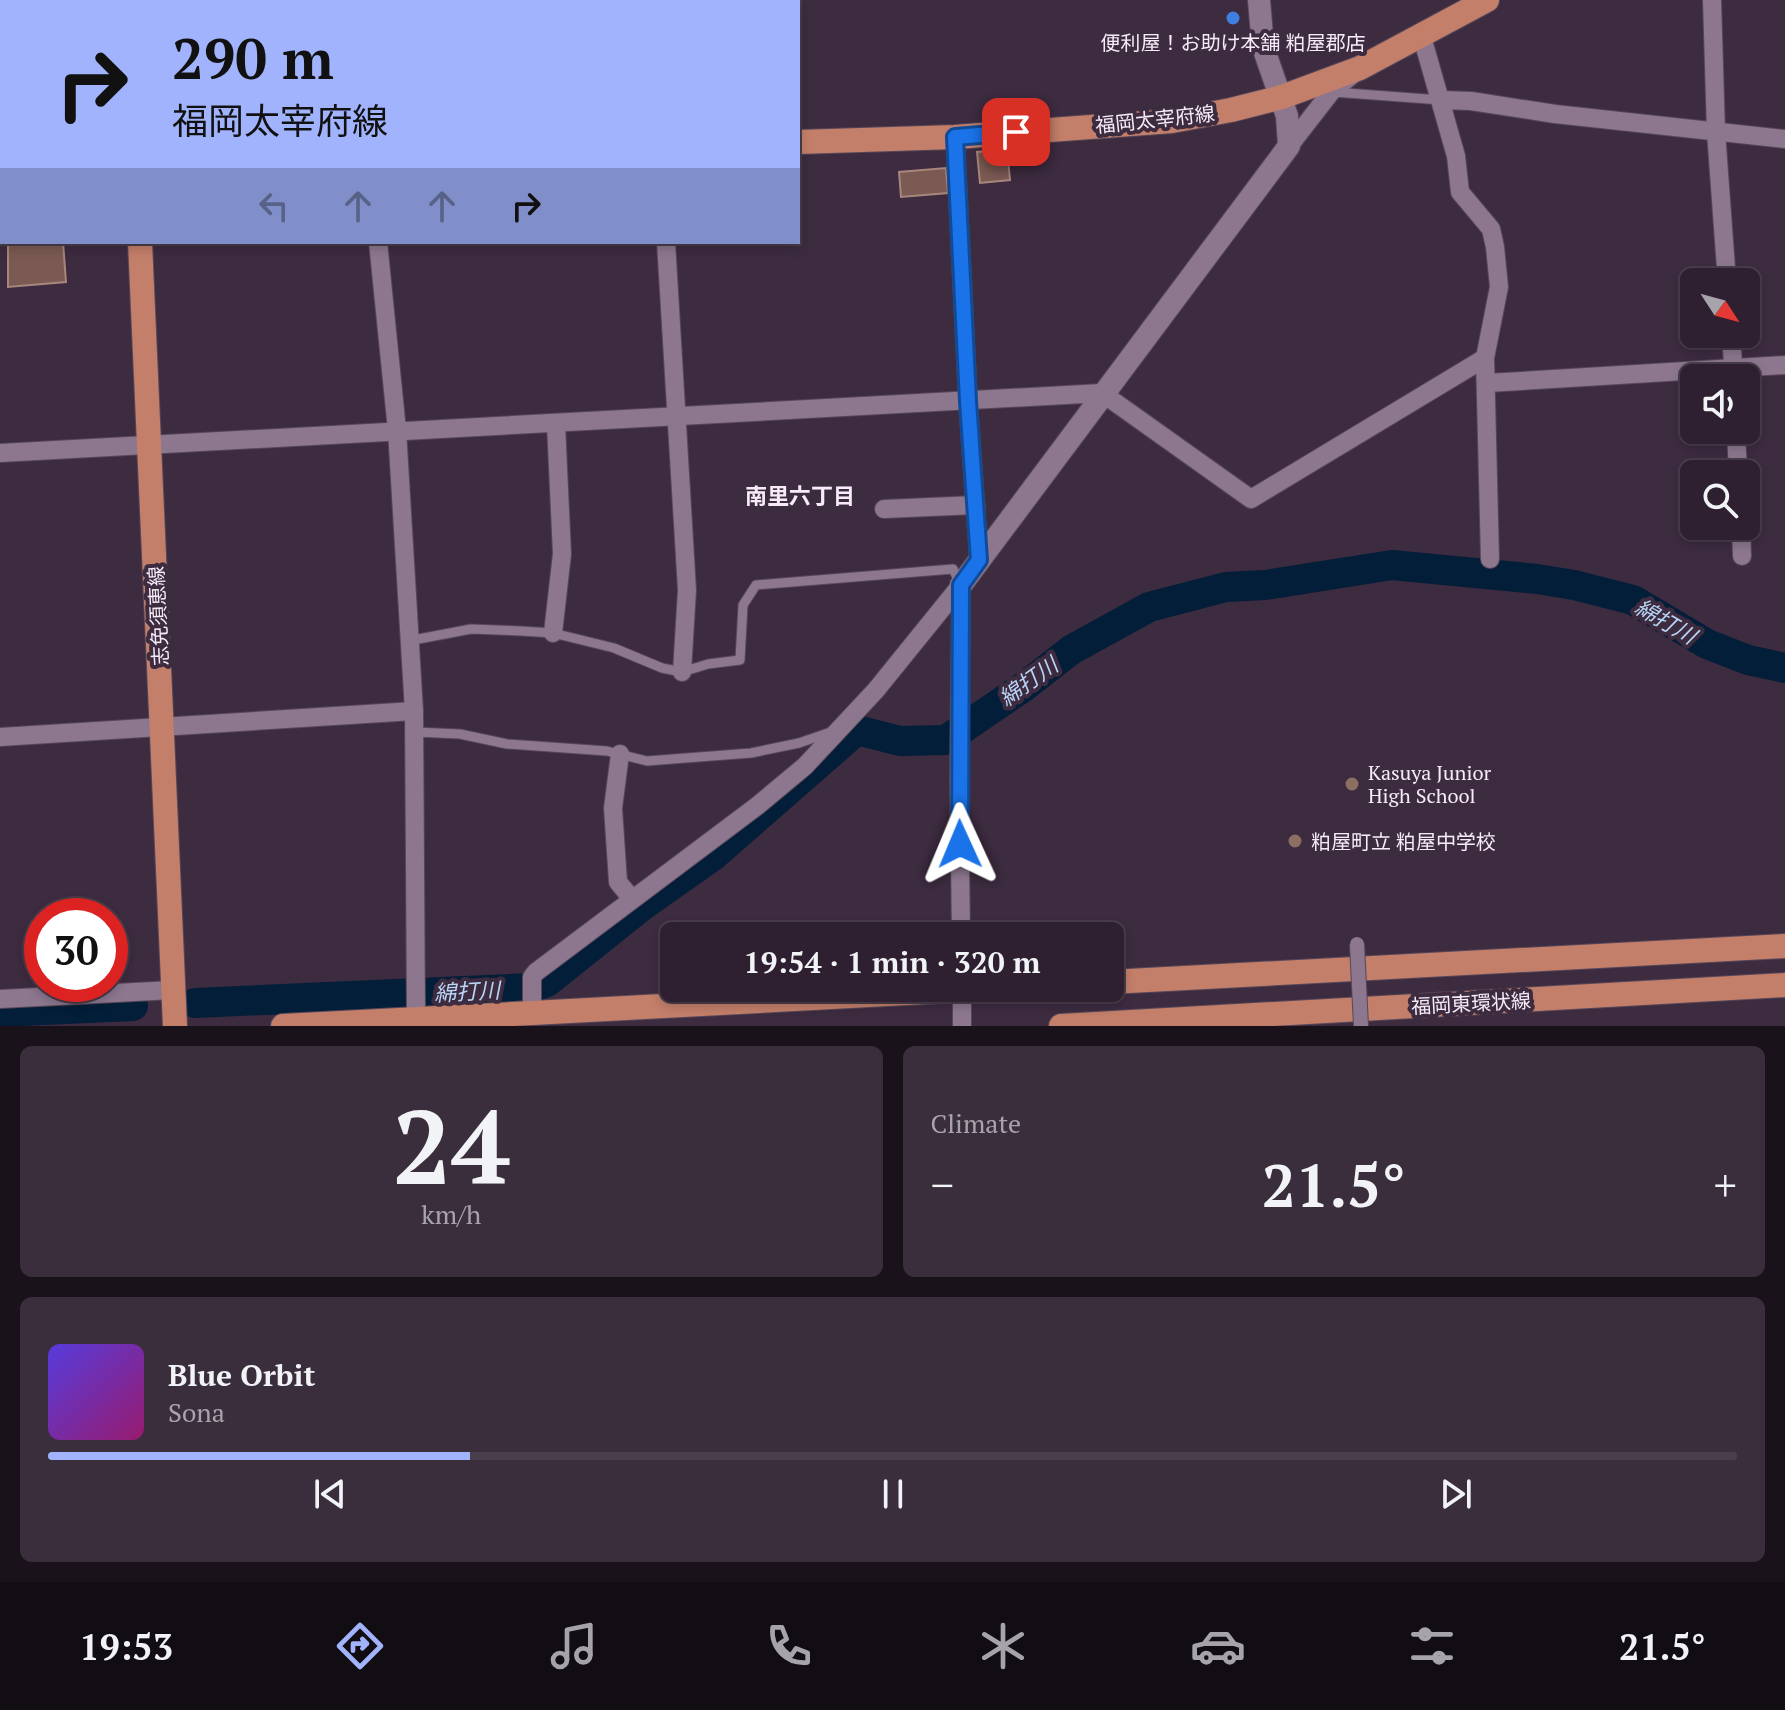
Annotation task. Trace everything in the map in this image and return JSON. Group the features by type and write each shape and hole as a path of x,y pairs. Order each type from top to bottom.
{"main road":[{"name":"福岡太宰府線","path":"800,142 955,137 1172,121 1231,110 1282,97 1360,68 1487,0"},
{"name":"志免須恵線","path":"140,244 175,1022"},
{"name":"福岡東環状線","path":"1124,981 1785,946"},
{"name":"福岡東環状線","path":"1061,1026 1785,985"},
{"path":"283,1026 532,996 679,1004 717,1002"}],"street":[{"path":"1259,0 1263,47 1287,116 1289,146"},
{"path":"1712,0 1716,132 1726,268"},
{"path":"1422,37 1456,156 1460,192 1491,229 1495,247 1499,287 1485,358 1490,559"},
{"path":"532,996 632,899 757,806 805,766 842,728 961,585 1102,393 1331,92 1360,68"},
{"path":"1441,100 1785,139"},
{"path":"955,137 979,560"},
{"path":"378,244 397,430 414,711 416,1010"},
{"path":"666,244 687,590 682,672"},
{"path":"0,453 1102,393 1251,499 1485,358"},
{"path":"1760,369 1785,365"},
{"path":"1487,383 1680,375"},
{"path":"553,633 562,554 556,424"},
{"path":"884,509 976,505"},
{"path":"1741,540 1742,556"},
{"path":"961,585 961,922"},
{"path":"0,737 414,711"},
{"path":"620,754 613,808 618,882 632,899"},
{"path":"1357,944 1361,1026"},
{"path":"0,999 173,990"},
{"path":"962,1002 962,1026"}],"lane":[{"path":"1331,92 1441,100"},
{"path":"408,641 471,629 553,633 614,648 662,668 682,672 708,664 740,660 743,605 756,585 953,569 961,585"},
{"path":"415,732 460,734 507,744 607,751 647,761 751,753 799,743 842,728"}],"building":[{"path":"1007,149 1010,180 980,183 977,152"},
{"path":"946,168 948,193 901,197 899,172"},
{"path":"8,244 63,244 66,282 8,287"}],"waterway":[{"name":"綿打川","path":"195,1003 531,988 547,982 642,906 713,856 857,730 900,741 946,740 1071,650 1149,607 1226,587 1265,585 1392,565 1537,579 1633,600 1707,644 1748,660 1785,668"},
{"name":"綿打川","path":"0,1012 133,1006"}],"place":[{"name":"便利屋！お助け本舗 粕屋郡店","path":"1233,18"},
{"name":"Kasuya Junior High School","path":"1352,784"},
{"name":"粕屋町立 粕屋中学校","path":"1295,841"}],"district":[{"name":"南里六丁目","path":"800,495"}],"route":[{"path":"960,844 961,585 979,560 955,137 1016,132"}]}
